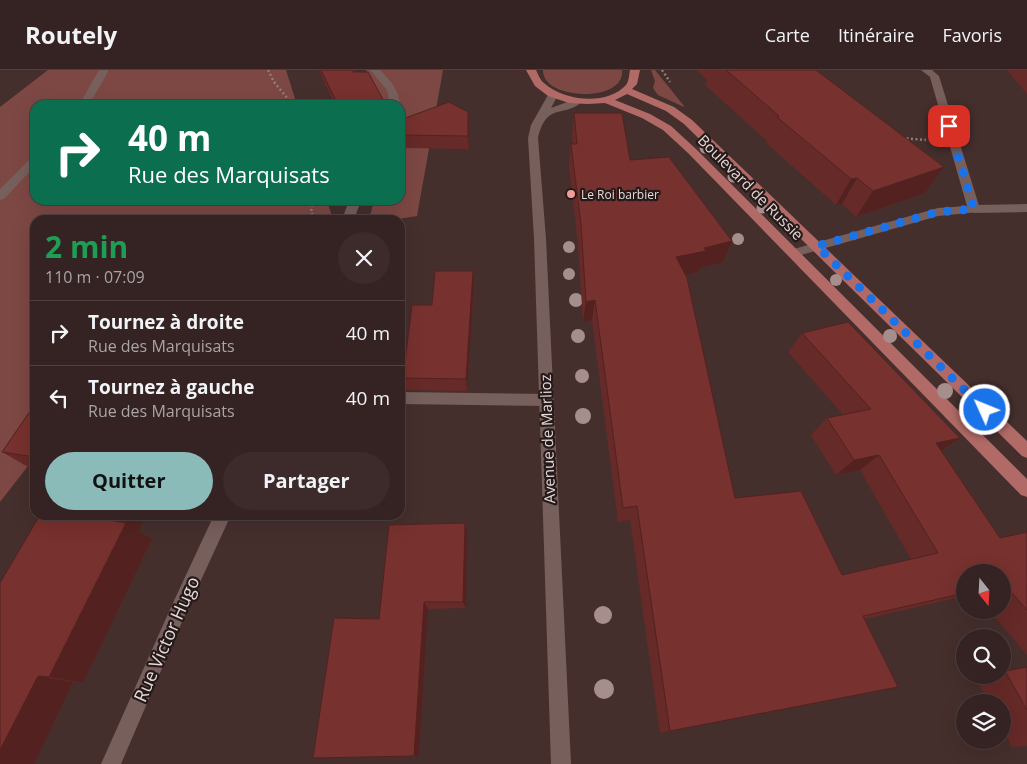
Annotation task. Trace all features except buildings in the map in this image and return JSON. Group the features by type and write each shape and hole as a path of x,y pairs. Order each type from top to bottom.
{"main road":[{"path":"531,70 533,79 541,88 553,95 578,101 605,99 627,90 634,81 635,70"},
{"name":"Boulevard de Russie","path":"627,90 670,109 688,122 1027,451"},
{"name":"Boulevard de Russie","path":"605,99 646,116 667,128 794,253 1027,490"}],"street":[{"path":"88,100 104,70"},
{"path":"376,70 390,87 396,100"},
{"path":"926,70 934,76 974,209"},
{"name":"Avenue de Marlioz","path":"553,95 536,125 533,138 540,239 561,764"},
{"path":"542,115 578,101"},
{"path":"0,196 30,165"},
{"path":"794,253 938,212 1027,208"},
{"path":"405,398 546,400"},
{"name":"Rue Victor Hugo","path":"111,764 178,610 221,520"}],"path":[{"path":"268,70 274,82 289,100"},
{"path":"901,138 954,143"}],"shaded area":[{"path":"48,70 286,70 295,100 30,100 30,205 328,205 332,215 30,215 30,463 0,502 0,107"},
{"path":"366,70 443,70 417,216 405,218 405,215 370,215 373,205 405,205 405,100 381,100"},
{"path":"543,70 622,70 620,81 611,88 598,93 584,94 555,88 546,80"},
{"path":"651,70 655,70 684,107 658,95 653,88 655,81"}],"place":[{"name":"Le Roi barbier","path":"571,194"}],"route":[{"path":"949,126 974,209 938,212 817,246 985,410"}]}
